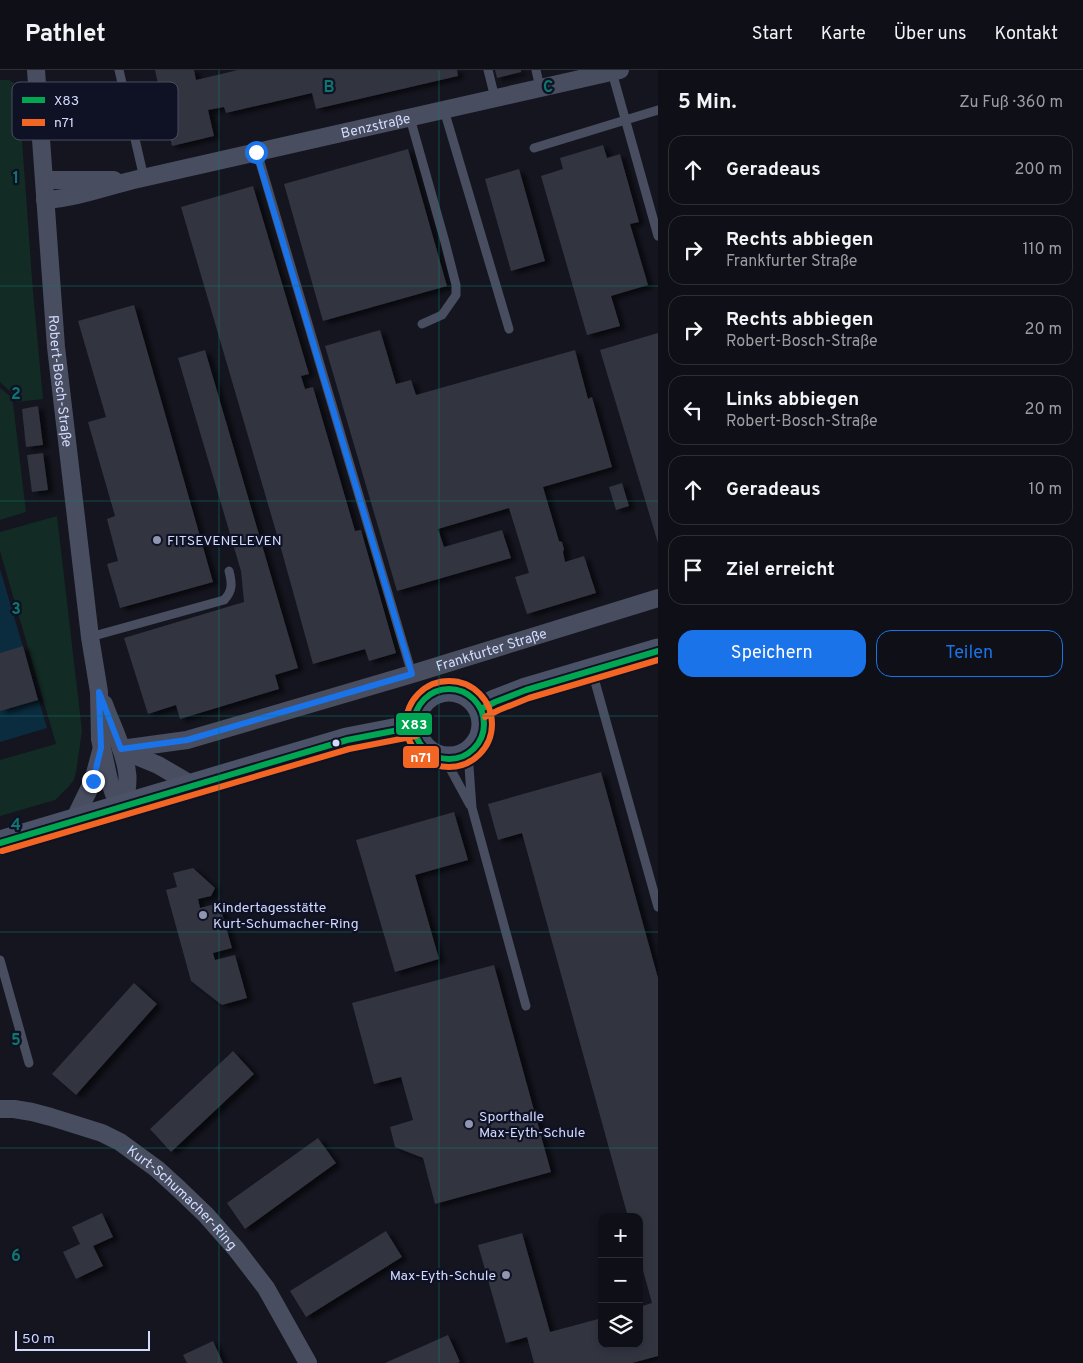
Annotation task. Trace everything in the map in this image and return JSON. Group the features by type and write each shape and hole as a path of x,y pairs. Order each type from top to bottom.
{"street":[{"name":"Benzstraße","path":"45,200 60,199 91,192 137,179 616,71"},
{"name":"Robert-Bosch-Straße","path":"41,140 56,347 90,637 99,692 101,748 114,794 123,807"},
{"name":"Benzstraße","path":"44,180 137,179"},
{"name":"Frankfurter Straße","path":"121,749 187,740 412,674 658,598"},
{"path":"481,709 526,690 658,651"},
{"path":"445,689 466,693 475,700 481,709 484,728 481,738 476,746 457,756 434,755 424,748 417,738 414,727 415,716 419,706 426,697 435,692 445,689"},
{"name":"Robert-Bosch-Straße","path":"99,692 121,749 127,772 126,796 123,807"},
{"path":"0,843 347,740 414,727"},
{"path":"73,822 93,781 101,748"},
{"path":"121,749 158,765 194,786"},
{"name":"Kurt-Schumacher-Ring","path":"0,1110 32,1112 102,1133 123,1144 157,1169 206,1215 236,1249 266,1288 308,1363"}],"lane":[{"path":"488,70 495,98"},
{"path":"536,70 540,88"},
{"path":"616,71 625,120 658,236"},
{"path":"444,110 509,329"},
{"path":"534,148 658,110"},
{"path":"410,118 456,285 456,295 442,315 422,324"},
{"path":"131,140 137,179"},
{"path":"256,152 412,674"},
{"path":"90,637 224,600 231,590 232,584 229,571"},
{"path":"592,671 658,907"},
{"path":"457,756 526,1006"},
{"path":"457,756 472,808"},
{"path":"0,960 29,1063"}],"green space":[{"path":"0,80 9,80 13,82 12,140 22,140 43,399 17,402 15,396 0,382"},
{"path":"0,388 10,396 13,403 26,512 0,520"},
{"path":"57,516 82,731 76,772 74,780 55,800 0,816 0,760 56,744 0,551 0,532"}],"water":[{"path":"0,569 47,728 0,742"}],"building":[{"path":"155,70 194,70 196,80 238,70 457,70 458,76 316,109 312,93 226,113 224,107 208,110 214,136 172,146 171,140 178,140 178,82 158,82"},
{"path":"495,70 521,70 521,72 497,78"},
{"path":"603,145 607,158 620,154 639,222 630,224 648,285 611,296 620,326 587,335 541,176 563,169 560,158"},
{"path":"408,149 447,286 323,321 284,184"},
{"path":"519,169 545,261 511,271 485,179"},
{"path":"253,186 309,374 301,376 305,389 313,387 355,531 361,530 396,653 369,661 365,649 313,664 181,207"},
{"path":"134,305 213,582 120,608 107,564 118,561 107,519 115,516 88,422 106,417 78,321"},
{"path":"380,330 396,384 411,380 416,395 575,350 588,399 592,397 612,467 543,487 559,541 562,542 565,562 584,556 596,593 527,614 515,577 529,573 509,508 438,529 444,547 502,530 511,558 397,591 325,346"},
{"path":"658,333 658,543 600,350"},
{"path":"205,350 298,668 275,675 279,689 180,719 176,705 148,714 124,638 244,602 241,571 178,358"},
{"path":"38,406 43,445 26,447 22,409"},
{"path":"43,453 48,490 32,492 27,455"},
{"path":"622,483 629,506 616,510 609,487"},
{"path":"23,646 38,700 0,711 0,653"},
{"path":"601,772 658,978 658,1356 632,1363 534,1363 527,1337 506,1343 478,1245 522,1233 550,1332 598,1319 598,1348 643,1348 643,1306 652,1303 643,1270 643,1213 627,1213 522,833 498,840 488,804"},
{"path":"454,812 468,860 415,875 439,959 395,972 356,840"},
{"path":"193,868 215,888 211,896 198,899 200,908 219,903 232,948 213,953 215,960 235,955 247,998 222,1005 191,981 166,890 177,887 173,873"},
{"path":"494,965 551,1172 435,1204 423,1158 395,1147 390,1127 413,1120 401,1077 374,1084 352,1003"},
{"path":"134,983 157,1004 76,1095 52,1074"},
{"path":"233,1051 254,1074 171,1152 150,1129"},
{"path":"318,1138 336,1163 245,1229 227,1203"},
{"path":"102,1213 113,1237 93,1246 103,1266 76,1279 63,1252 80,1244 72,1227"},
{"path":"386,1231 402,1257 306,1317 290,1291"},
{"path":"448,1335 460,1362 385,1363"},
{"path":"213,1341 223,1363 187,1363 183,1355"}],"transit line":[{"name":"X83","path":"481,709 526,690 658,651"},
{"name":"n71","path":"485,717 529,698 658,660"},
{"name":"n71","path":"441,681 457,681 466,684 480,693 489,707 492,724 489,741 480,755 466,764 457,767 441,767 425,760 413,748 406,732 406,716 413,700 425,688 441,681"},
{"name":"X83","path":"449,689 462,692 474,699 481,711 484,724 481,737 474,749 462,756 449,759 436,756 424,749 417,737 414,724 417,711 424,699 436,692 449,689"},
{"name":"X83","path":"0,843 347,740 414,727"},
{"name":"n71","path":"2,851 349,749 416,736"}],"place":[{"name":"FITSEVENELEVEN","path":"157,540"},
{"name":"Kindertagesstätte Kurt-Schumacher-Ring","path":"203,915"},
{"name":"Sporthalle Max-Eyth-Schule","path":"469,1124"},
{"name":"Max-Eyth-Schule","path":"506,1275"}],"route":[{"path":"93,781 101,748 99,692 121,749 187,740 412,674 256,152"}]}
